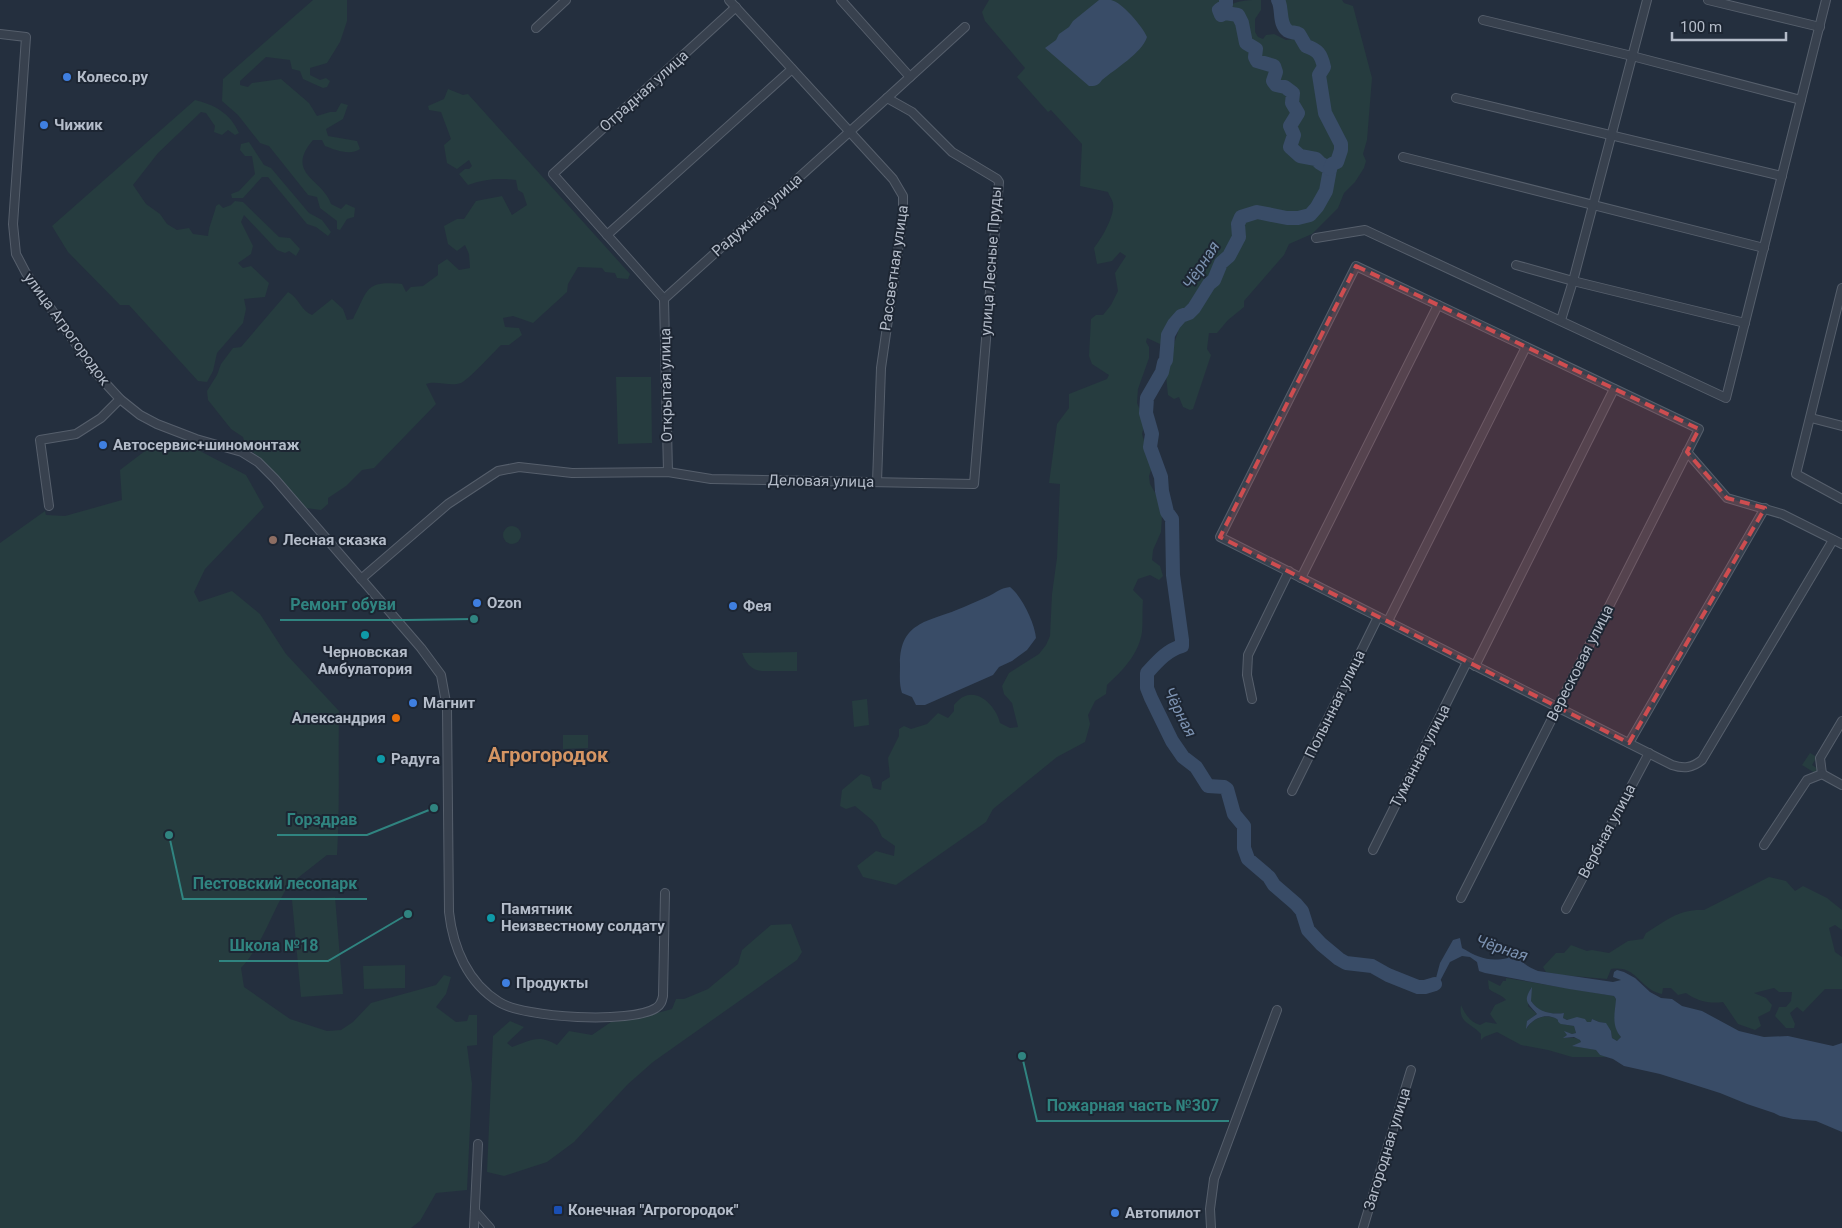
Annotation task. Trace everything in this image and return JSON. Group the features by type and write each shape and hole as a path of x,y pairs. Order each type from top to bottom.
{"street":[{"path":"536,28 566,0"},
{"name":"Рассветная улица","path":"729,0 893,179 903,196 904,206 881,368 877,482"},
{"path":"841,0 910,77"},
{"path":"1561,320 1594,204 1646,0"},
{"path":"1708,0 1820,27"},
{"path":"1316,238 1365,230 1726,398 1826,0"},
{"name":"Отрадная улица","path":"607,235 553,174 736,7"},
{"path":"1483,20 1801,100"},
{"path":"886,98 965,27"},
{"name":"улица Агрогородок","path":"0,34 26,37 12,224 16,254 26,273 96,373 120,399 140,415 157,424 196,439 242,452 258,462 431,660 441,675 447,708 448,898 451,930 460,955 471,976 501,1004 516,1010 544,1015 620,1016 658,1008 663,996 665,893"},
{"path":"664,299 607,235 792,69"},
{"name":"Радужная улица","path":"664,299 886,98"},
{"name":"улица Лесные Пруды","path":"886,98 912,112 952,152 999,182 974,484"},
{"path":"1456,98 1782,176"},
{"path":"1403,157 1764,248"},
{"path":"1614,389 1356,266 1220,537 1679,767 1695,766 1702,760 1833,540"},
{"path":"1516,266 1745,322"},
{"path":"1842,288 1796,474 1842,499"},
{"name":"Открытая улица","path":"664,299 668,472"},
{"path":"1301,578 1438,305"},
{"path":"1388,621 1526,347"},
{"name":"Вересковая улица","path":"1461,898 1699,429 1614,389"},
{"name":"Туманная улица","path":"1373,850 1614,389"},
{"path":"49,506 40,440 76,434 101,418 120,399"},
{"path":"1810,418 1842,426"},
{"path":"1688,452 1727,498 1782,514 1842,544"},
{"name":"Деловая улица","path":"361,579 448,504 498,471 508,468 519,467 572,473 668,472 711,479 974,484"},
{"path":"1628,743 1764,508"},
{"path":"1252,698 1248,675 1248,655 1289,571"},
{"name":"Полынная улица","path":"1292,791 1378,616"},
{"path":"1822,774 1820,758 1842,721"},
{"name":"Вербная улица","path":"1566,909 1649,753"},
{"path":"1822,774 1842,785"},
{"path":"1764,845 1807,780 1822,774"},
{"path":"1211,1228 1210,1209 1214,1179 1277,1010"},
{"name":"Загородная улица","path":"1363,1228 1411,1070"},
{"path":"474,1228 478,1144"},
{"path":"475,1210 490,1228"}],"highlighted area":[{"path":"1356,266 1699,429 1687,452 1727,498 1765,508 1629,743 1220,537"}],"green space":[{"path":"313,0 347,0 347,21 340,42 327,63 310,68 310,75 320,80 326,78 330,81 327,87 323,88 303,79 300,71 292,69 290,60 266,57 240,81 240,85 248,87 252,83 281,79 309,103 317,116 336,112 341,103 348,105 343,119 326,129 328,136 357,141 360,149 352,152 342,152 325,146 322,140 313,140 305,151 302,161 308,175 327,195 331,204 341,209 346,204 355,208 354,217 347,219 340,230 337,229 337,221 320,208 317,197 308,195 269,146 260,143 238,115 222,101 223,79"},
{"path":"989,0 1226,0 1226,5 1220,10 1221,15 1229,6 1236,3 1261,0 1261,10 1255,19 1255,32 1258,37 1263,39 1266,35 1274,34 1286,40 1294,39 1305,46 1299,34 1289,32 1285,28 1278,0 1342,0 1344,3 1353,6 1372,78 1367,140 1363,154 1366,161 1355,182 1344,193 1338,208 1312,234 1289,244 1284,255 1244,301 1244,307 1228,320 1217,333 1209,333 1207,349 1211,355 1193,409 1190,410 1183,407 1179,397 1174,399 1168,395 1167,364 1178,332 1174,324 1169,322 1164,332 1163,342 1160,344 1147,338 1149,358 1138,389 1137,403 1145,422 1142,434 1152,467 1149,476 1150,484 1160,501 1162,516 1161,532 1153,550 1152,560 1160,566 1163,576 1159,580 1150,575 1138,579 1133,590 1143,600 1142,632 1134,655 1107,685 1106,694 1095,701 1088,715 1090,724 1085,742 1057,757 993,809 986,822 896,885 863,877 857,866 876,851 894,856 895,846 882,837 872,820 855,806 846,809 840,806 842,790 861,774 870,777 873,788 881,790 882,782 890,777 888,758 899,736 899,729 904,726 911,729 927,724 938,713 948,718 954,711 954,705 963,697 976,695 987,701 1000,723 1010,728 1018,727 1012,703 1004,694 1002,686 1009,673 1039,654 1050,636 1052,594 1057,558 1060,484 1049,483 1057,424 1069,408 1069,394 1107,379 1109,375 1092,364 1089,356 1091,319 1096,315 1103,315 1111,305 1118,291 1115,273 1126,256 1120,252 1112,261 1097,264 1094,248 1110,220 1113,208 1112,200 1108,192 1080,186 1082,144 1051,110 1048,112 1017,77 1025,68 985,21 982,12"},
{"path":"448,89 463,95 468,94 630,274 628,279 617,278 615,273 605,272 602,268 578,267 568,284 567,292 533,323 513,316 503,318 505,327 519,328 522,335 509,345 501,345 461,383 426,384 436,404 374,468 362,470 346,486 328,498 328,504 321,510 306,508 267,465 246,446 243,437 231,429 208,400 207,391 217,375 221,364 233,348 241,347 288,292 305,311 312,315 332,299 343,309 347,320 353,319 366,294 374,286 390,283 402,284 406,292 411,287 423,286 438,275 438,265 447,259 459,270 470,268 469,254 465,245 457,251 448,244 444,226 457,219 464,219 476,201 502,196 512,215 527,205 523,193 518,190 516,180 480,181 468,185 459,174 472,166 469,160 457,169 447,163 444,145 451,139 441,112 429,110 428,106 444,99"},
{"path":"195,100 209,104 221,111 231,120 239,133 235,135 228,130 222,135 214,132 215,126 206,113 201,112 158,153 133,185 146,204 160,214 167,224 177,230 189,228 193,234 208,236 216,206 219,204 223,208 235,201 243,202 279,237 290,238 300,249 296,256 289,251 285,253 277,250 244,215 241,222 253,246 251,254 238,263 243,268 251,266 269,283 265,297 244,299 246,309 243,323 217,353 213,371 207,382 198,381 129,305 120,305 68,252 52,226"},
{"path":"249,142 264,165 271,168 309,213 322,220 331,232 328,236 316,227 307,224 268,177 262,177 243,198 232,198 231,194 239,191 255,174 252,156 245,156 240,150 241,144"},
{"path":"616,377 651,377 652,443 618,444"},
{"path":"158,441 198,450 246,475 264,507 205,569 194,592 199,602 232,591 260,614 286,654 339,711 337,855 327,855 285,888 255,950 241,968 244,987 290,1019 327,1031 341,1030 353,1022 371,1003 436,985 444,975 451,977 446,994 436,1007 456,1022 467,1021 469,1015 477,1015 477,1045 467,1046 472,1084 467,1190 436,1193 420,1221 411,1228 0,1228 0,543 45,511 46,515 65,516 122,500 120,470"},
{"path":"512,526 518,529 521,535 518,541 512,544 506,541 503,535 506,529"},
{"path":"797,652 797,671 758,671 749,665 742,653"},
{"path":"867,699 869,725 854,727 852,701"},
{"path":"563,735 588,735 588,748 563,749"},
{"path":"1810,753 1817,757 1812,765 1818,769 1815,773 1802,765"},
{"path":"1769,877 1786,881 1795,891 1803,886 1827,898 1842,910 1842,930 1835,925 1829,928 1835,952 1842,957 1842,989 1825,989 1803,1012 1797,1007 1790,1013 1795,1024 1794,1028 1786,1028 1775,1016 1779,1007 1786,1007 1791,1001 1792,992 1779,992 1774,988 1754,993 1766,998 1772,1005 1770,1011 1758,1017 1761,1026 1755,1030 1738,1024 1723,1002 1703,1001 1686,993 1678,995 1671,988 1663,988 1662,994 1658,993 1624,969 1611,969 1607,979 1546,972 1543,967 1556,953 1564,953 1571,945 1587,951 1609,953 1628,941 1643,939 1646,933 1680,913 1704,910"},
{"path":"335,897 343,994 301,997 292,900"},
{"path":"791,924 802,952 797,960 653,1062 628,1084 574,1142 547,1162 504,1176 487,1172 493,1036 510,1021 524,1027 507,1043 512,1047 535,1039 545,1040 557,1045 569,1031 592,1035 611,1022 635,1019 672,1009 676,999 684,999 708,989 738,964 742,950 771,925"},
{"path":"405,965 405,988 364,989 363,966"},
{"path":"1506,978 1614,996 1616,999 1615,1024 1621,1037 1617,1041 1612,1038 1611,1031 1605,1023 1592,1019 1591,1022 1573,1021 1563,1018 1564,1013 1555,1014 1537,1008 1531,1001 1531,988 1528,1006 1537,1014 1527,1021 1527,1028 1539,1018 1547,1016 1555,1018 1565,1024 1574,1026 1576,1033 1565,1032 1568,1035 1564,1038 1580,1040 1581,1042 1574,1046 1597,1050 1600,1055 1608,1057 1572,1057 1521,1045 1497,1032 1481,1040 1481,1034 1461,1016 1461,1005 1464,1012 1476,1024 1480,1025 1486,1022 1497,1024 1490,1014 1495,1005 1506,1000 1489,989 1488,980 1500,986 1503,981 1506,981"}],"water":[{"path":"1099,0 1111,0 1121,5 1137,21 1147,37 1140,49 1128,60 1098,85 1089,86 1045,48 1056,40 1059,34 1069,27 1073,21"},
{"path":"1010,587 1023,603 1035,632 1036,638 1027,650 1012,661 999,667 993,675 925,705 916,705 912,697 902,693 900,686 901,651 905,639 911,631 929,620 964,607 1001,589"},
{"path":"1460,938 1462,948 1484,958 1495,960 1508,958 1511,951 1516,951 1524,964 1538,971 1613,982 1621,980 1613,977 1614,972 1617,970 1624,972 1661,998 1672,999 1682,1006 1702,1011 1739,1031 1764,1037 1788,1036 1833,1046 1842,1043 1842,1132 1816,1121 1780,1116 1720,1093 1660,1074 1624,1066 1613,1059 1600,1055 1596,1050 1572,1046 1581,1042 1580,1040 1574,1037 1563,1038 1567,1035 1564,1031 1572,1034 1576,1033 1574,1026 1561,1024 1557,1019 1551,1017 1539,1018 1526,1029 1527,1021 1537,1014 1527,1002 1527,996 1532,987 1531,1001 1537,1008 1555,1014 1564,1013 1563,1018 1567,1020 1577,1017 1585,1019 1587,1022 1591,1022 1592,1019 1606,1023 1611,1031 1612,1038 1617,1041 1621,1037 1615,1024 1616,999 1614,996 1485,973 1479,971 1477,962 1470,957 1462,956 1450,962 1439,986 1431,989 1418,987 1433,982 1440,963 1453,940"}],"waterway":[{"name":"Чёрная","path":"1226,0 1226,5 1219,10 1221,15 1225,13 1238,15 1242,23 1246,43 1256,49 1255,57 1257,61 1274,66 1276,72 1273,81 1276,85 1285,87 1293,93 1292,103 1298,113 1290,126 1294,135 1290,147 1300,156 1316,159 1330,169 1326,191 1310,215 1287,218 1257,212 1241,217 1238,224 1239,237 1229,256 1221,263 1214,280 1209,284 1194,308 1189,313 1181,316 1168,335 1166,360 1162,372 1147,398 1146,413 1152,434 1150,447 1161,477 1167,512 1172,519 1173,575 1182,646 1167,653 1147,673 1147,688 1172,741 1183,757 1196,767 1208,786 1224,787 1227,789 1234,814 1244,826 1244,848 1248,859 1296,904 1302,911 1308,930 1321,944 1346,963 1372,966 1388,975 1418,987 1435,984"},
{"path":"1278,0 1285,28 1289,32 1299,34 1306,46 1318,53 1323,63 1324,67 1319,75 1325,113 1341,144 1337,162 1332,164 1330,169"}],"place":[{"name":"Колесо.ру","path":"67,77"},
{"name":"Чижик","path":"44,125"},
{"name":"Автосервис+шиномонтаж","path":"103,445"},
{"name":"Лесная сказка","path":"273,540"},
{"name":"Ozon","path":"477,603"},
{"name":"Фея","path":"733,606"},
{"name":"Ремонт обуви","path":"474,619"},
{"name":"Черновская Амбулатория","path":"365,635"},
{"name":"Магнит","path":"413,703"},
{"name":"Александрия","path":"396,718"},
{"name":"Радуга","path":"381,759"},
{"name":"Горздрав","path":"434,808"},
{"name":"Пестовский лесопарк","path":"169,835"},
{"name":"Школа №18","path":"408,914"},
{"name":"Памятник Неизвестному солдату","path":"491,918"},
{"name":"Продукты","path":"506,983"},
{"name":"Пожарная часть №307","path":"1022,1056"},
{"name":"Конечная \"Агрогородок\"","path":"558,1210"},
{"name":"Автопилот","path":"1115,1213"}],"district":[{"name":"Агрогородок","path":"548,755"}]}
